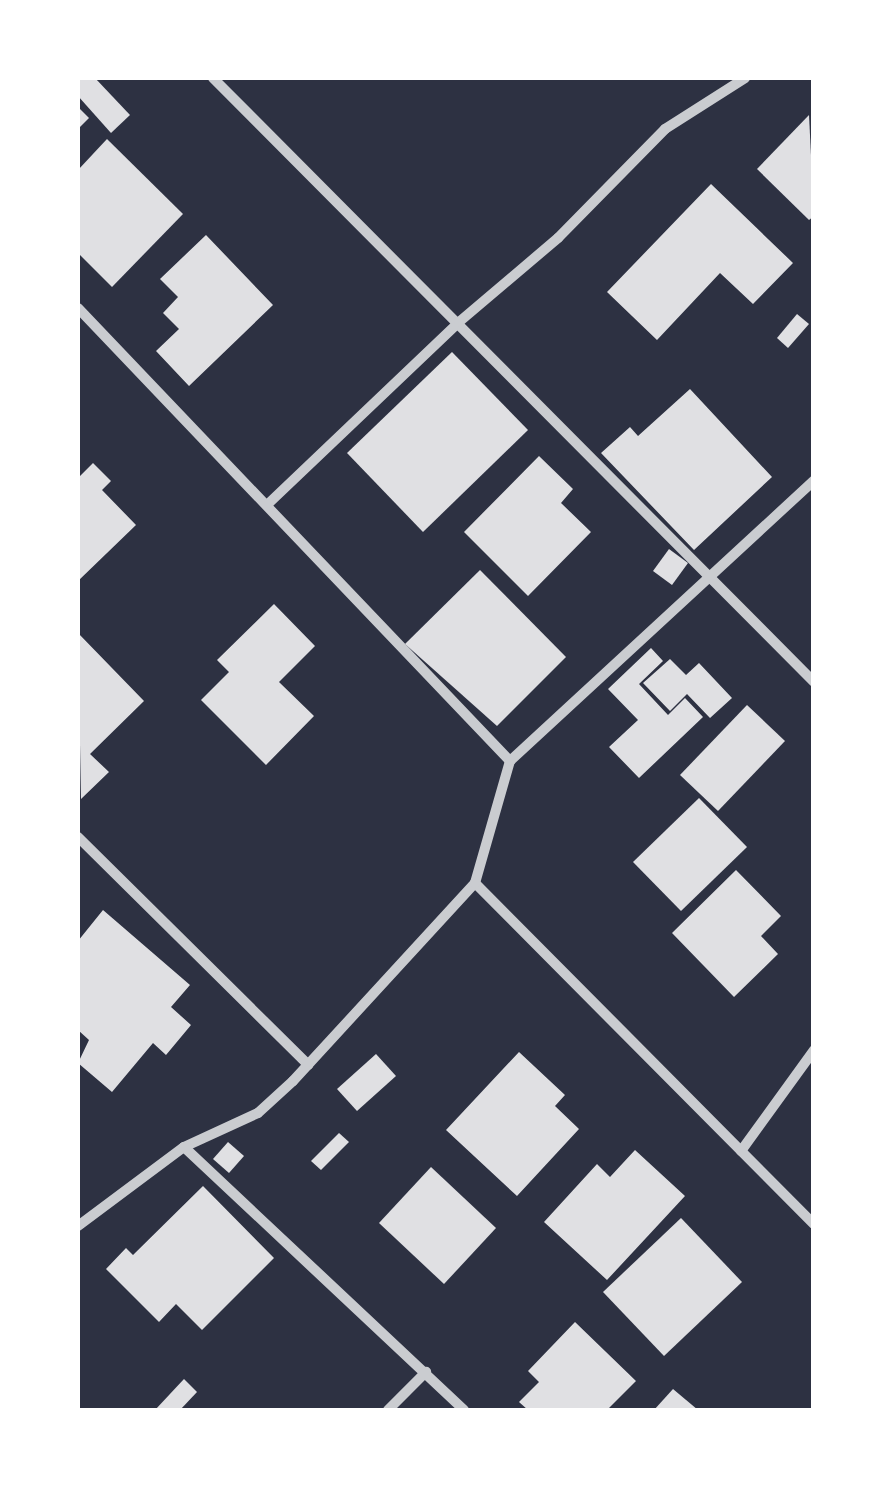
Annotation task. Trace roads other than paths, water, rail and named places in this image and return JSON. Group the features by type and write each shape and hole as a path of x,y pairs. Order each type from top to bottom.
{"street":[{"path":"213,78 814,682"},
{"path":"269,504 459,322 558,238 665,129 745,78"},
{"path":"78,308 510,761"},
{"path":"78,1226 184,1148 258,1112 308,1064 475,884 510,761 814,480"},
{"path":"78,836 308,1064"},
{"path":"475,884 814,1224"},
{"path":"740,1151 814,1050"},
{"path":"184,1148 464,1410"},
{"path":"388,1410 426,1372"}]}
